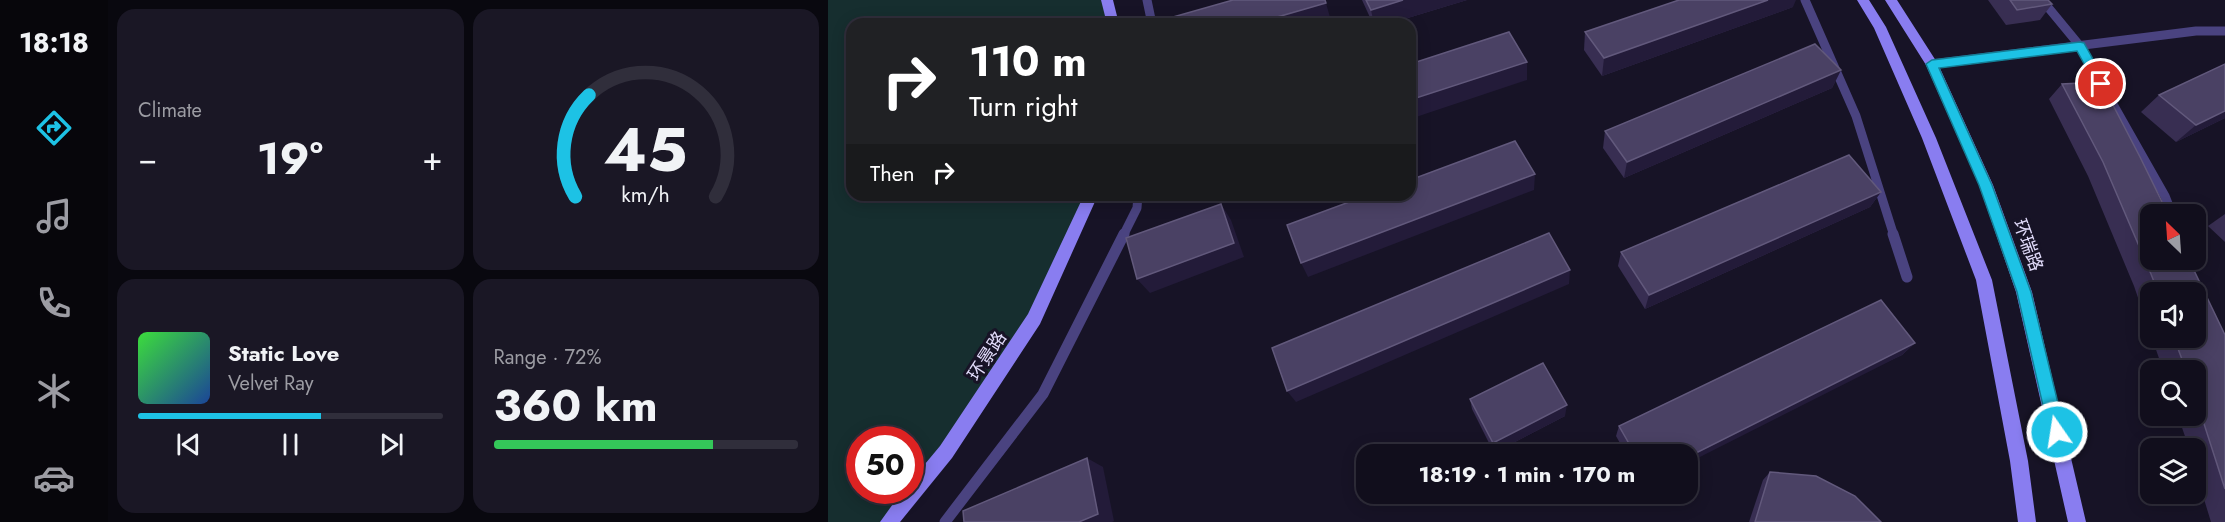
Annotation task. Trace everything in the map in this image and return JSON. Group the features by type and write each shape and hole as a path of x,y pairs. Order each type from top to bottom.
{"main road":[{"path":"1107,0 1112,18"},
{"path":"1863,0 1880,27 1929,138 1984,280 2019,461 2026,522"},
{"name":"环瑞路","path":"1891,0 1932,64 1986,185 2024,292 2077,522"},
{"name":"环景路","path":"889,522 946,452 1034,320 1088,201"}],"lane":[{"path":"1147,0 1151,18"},
{"path":"1805,0 1856,116 1907,276"},
{"path":"2042,0 2080,46 2168,204"},
{"path":"1932,64 2196,31 2225,31"},
{"path":"945,522 1043,394 1137,208 1138,201"}],"green space":[{"path":"828,0 1107,0 1112,18 846,18 846,201 1088,201 1034,319 924,473 924,426 846,426 846,504 902,504 889,522 828,522"}],"building":[{"path":"1233,0 1325,0 1326,3 1274,18 1170,18"},
{"path":"1366,0 1403,0 1371,10"},
{"path":"1679,0 1768,0 1604,58 1585,32"},
{"path":"2010,0 2048,0 2052,4 2017,10"},
{"path":"1509,32 1527,62 1416,98 1416,62"},
{"path":"1815,44 1841,70 1627,162 1605,131"},
{"path":"2225,64 2225,111 2196,125 2159,95"},
{"path":"2101,82 2163,204 2140,204 2140,248 2103,162 2062,84"},
{"path":"1515,141 1535,174 1301,263 1287,225 1352,201 1416,201 1416,178"},
{"path":"1849,155 1881,192 1649,295 1621,252"},
{"path":"1221,204 1234,243 1137,279 1126,238"},
{"path":"1549,233 1570,270 1287,391 1272,348"},
{"path":"2149,270 2194,270 2200,282 2154,282"},
{"path":"2206,295 2225,335 2225,489 2205,426 2206,360 2182,360 2178,348 2206,348"},
{"path":"1881,300 1915,343 1698,452 1698,444 1629,444 1619,426"},
{"path":"1543,363 1567,405 1493,443 1470,399"},
{"path":"1087,458 1098,514 1079,522 964,522 963,511"},
{"path":"1770,472 1816,476 1855,496 1881,522 1755,522"}],"route":[{"path":"2057,432 2024,292 1986,185 1932,64 2080,46 2101,84"}]}
